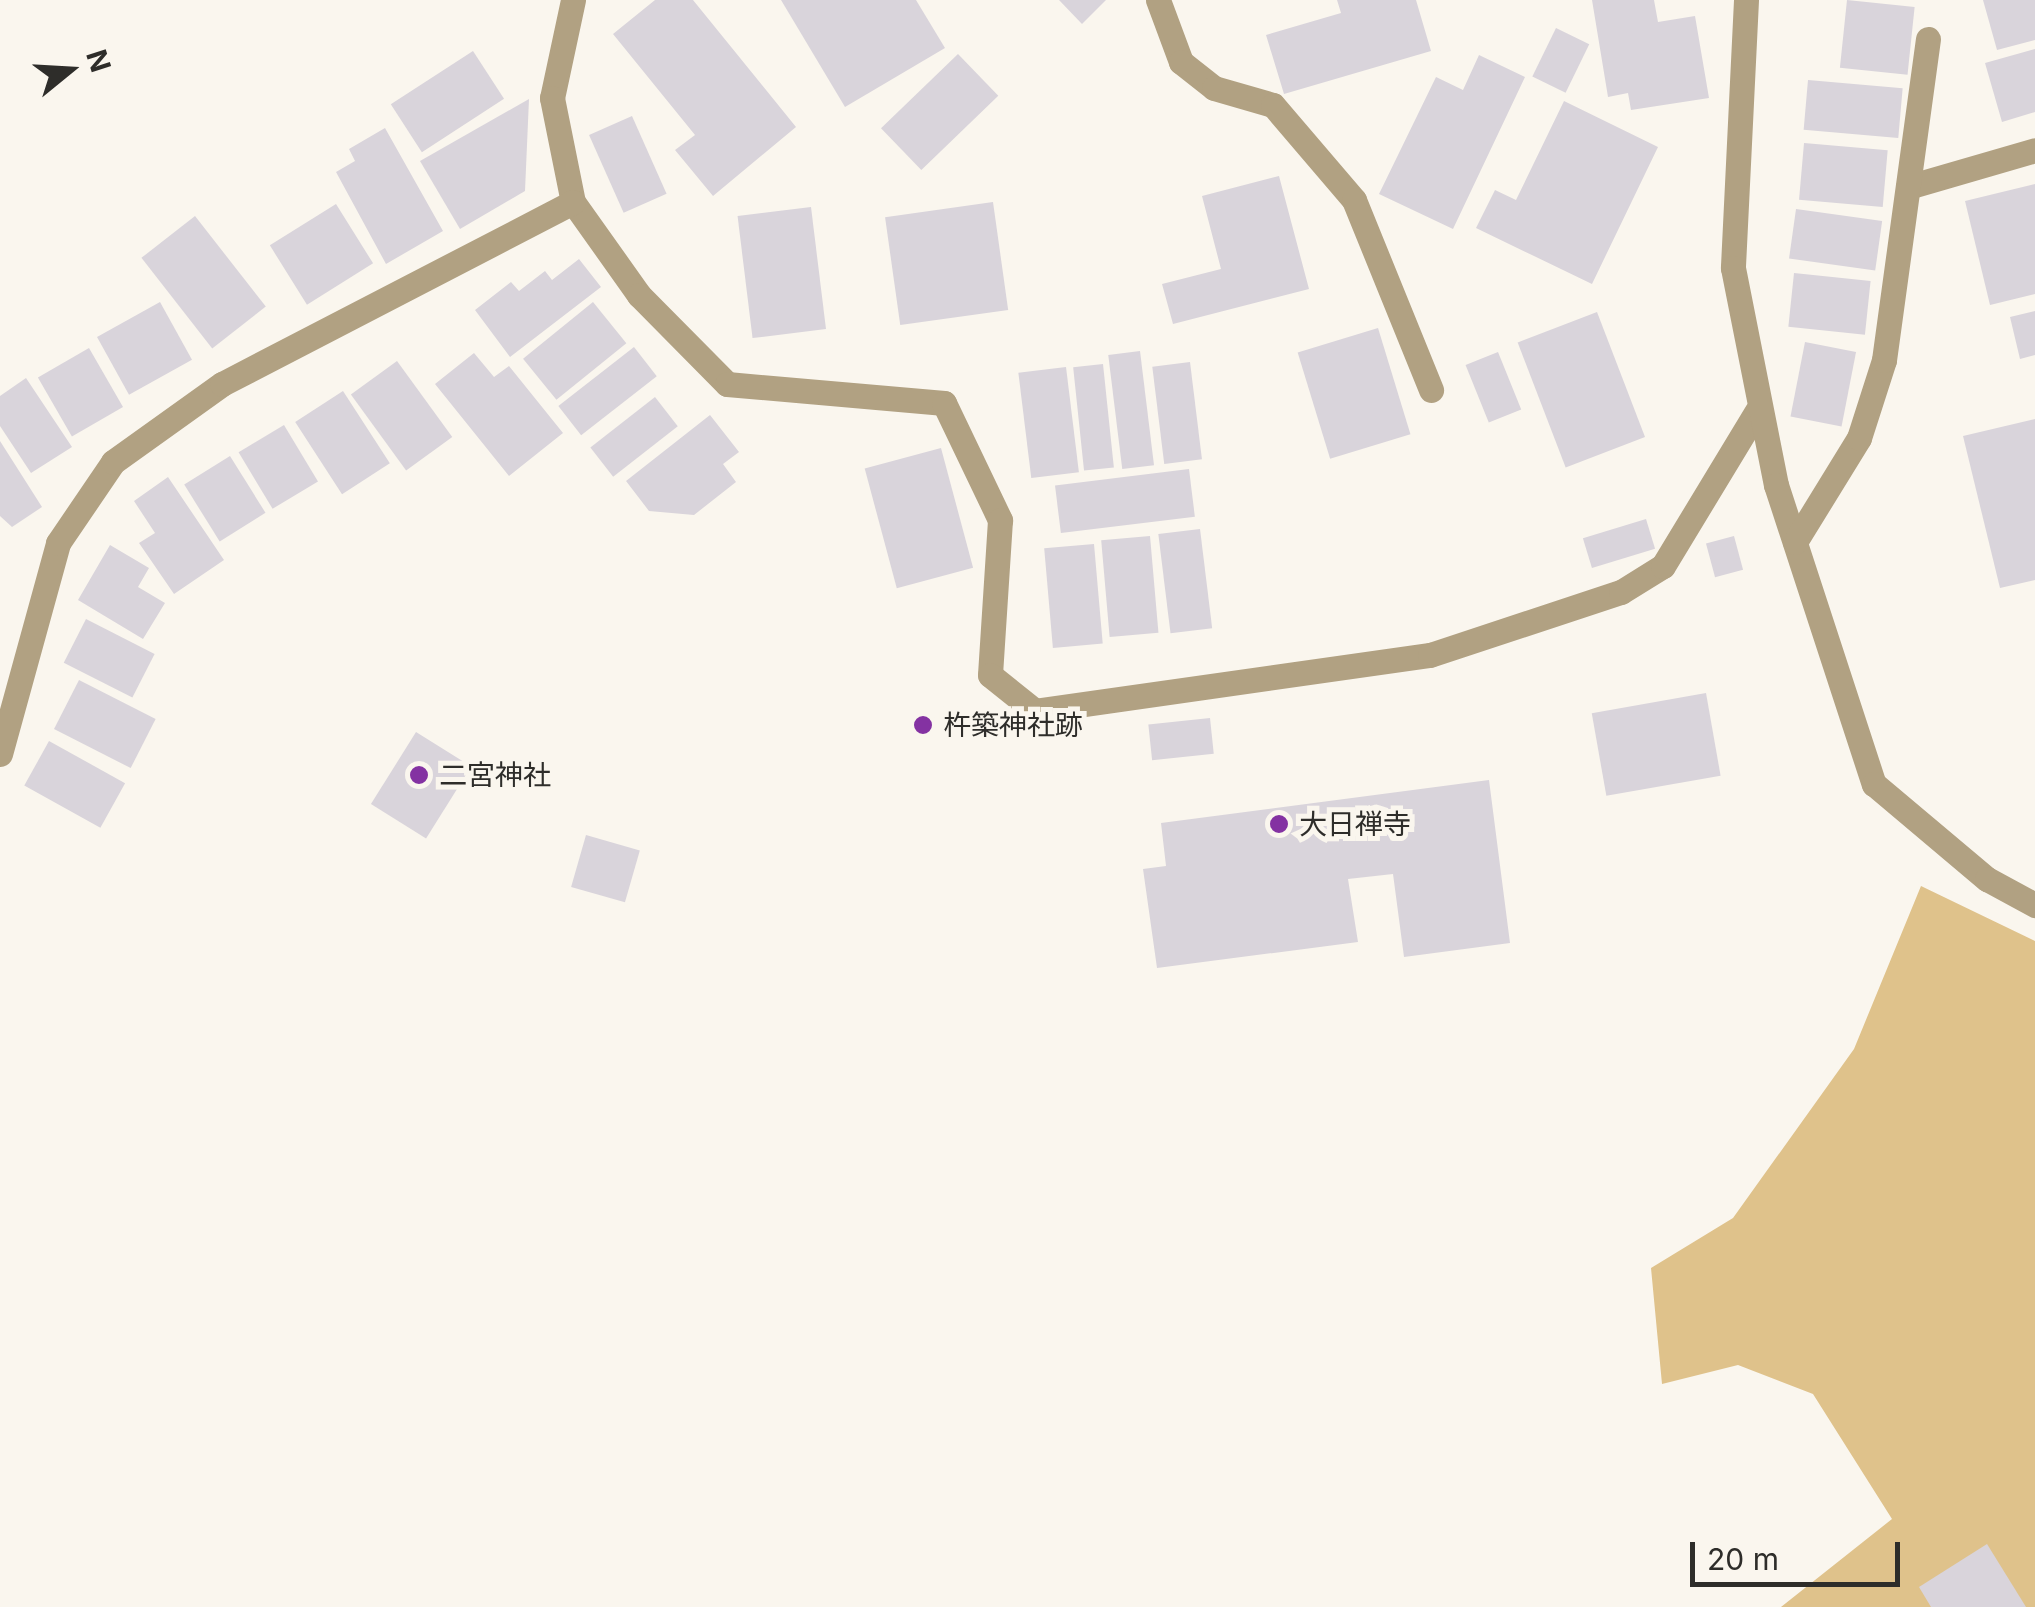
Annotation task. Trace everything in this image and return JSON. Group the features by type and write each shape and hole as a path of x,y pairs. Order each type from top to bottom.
{"street":[{"path":"573,0 552,98 573,202 639,295 727,384 944,403 1000,520 990,675 1035,711 1430,655 1621,592 1663,566 1757,411"},
{"path":"1158,0 1181,62 1214,88 1273,105 1354,200 1431,390"},
{"path":"1746,0 1733,268 1757,411 1795,542 1874,784 1986,878 2035,905"},
{"path":"1795,542 1860,438 1880,376 1928,39"},
{"path":"1908,187 2035,150"},
{"path":"0,754 58,544 114,462 222,384 573,202"}],"shaded area":[{"path":"1921,886 2035,941 2035,1607 1781,1607 1892,1519 1813,1394 1738,1365 1662,1384 1651,1268 1733,1218 1854,1049"}],"building":[{"path":"655,0 693,0 796,127 713,196 675,150 695,135 613,34"},
{"path":"781,0 916,0 945,48 845,107"},
{"path":"1059,0 1106,0 1082,24"},
{"path":"1337,0 1416,0 1431,51 1284,94 1266,35 1341,13"},
{"path":"1592,0 1654,0 1658,22 1695,16 1709,98 1631,110 1628,93 1608,97"},
{"path":"1847,0 1915,7 1908,75 1840,68"},
{"path":"1983,0 2035,0 2035,40 1997,50"},
{"path":"1556,28 1589,44 1566,93 1532,77"},
{"path":"2035,49 2035,112 2002,122 1985,63"},
{"path":"473,51 504,99 422,152 391,104"},
{"path":"958,54 998,96 921,170 881,128"},
{"path":"1479,55 1525,77 1453,229 1379,194 1436,77 1463,90"},
{"path":"1808,80 1903,88 1898,138 1804,130"},
{"path":"529,99 525,191 460,229 420,161"},
{"path":"1564,101 1658,147 1592,284 1476,228 1495,190 1516,200"},
{"path":"632,116 667,194 624,213 589,135"},
{"path":"385,128 443,231 386,264 336,172 355,161 349,149"},
{"path":"1804,143 1888,150 1883,207 1799,200"},
{"path":"1279,176 1309,289 1173,324 1162,284 1221,269 1202,196"},
{"path":"2035,184 2035,294 1990,305 1965,201"},
{"path":"993,202 1008,310 900,325 885,217"},
{"path":"336,204 373,263 307,305 270,245"},
{"path":"811,207 826,329 753,338 738,216"},
{"path":"1796,209 1882,221 1875,271 1789,259"},
{"path":"195,216 266,307 212,348 141,258"},
{"path":"579,259 601,287 510,357 475,310 511,282 519,291 545,271 552,280"},
{"path":"1794,273 1871,281 1865,335 1788,327"},
{"path":"160,302 192,360 129,395 97,337"},
{"path":"593,302 626,343 556,400 523,359"},
{"path":"2035,311 2035,355 2020,359 2010,317"},
{"path":"1597,312 1645,437 1566,468 1518,342"},
{"path":"1378,328 1410,434 1330,459 1298,353"},
{"path":"1805,342 1856,352 1842,427 1790,417"},
{"path":"634,347 657,376 581,435 558,406"},
{"path":"89,348 123,407 72,436 38,378"},
{"path":"1140,351 1154,465 1122,469 1108,355"},
{"path":"1498,352 1521,409 1489,423 1466,365"},
{"path":"474,353 494,377 509,366 563,433 509,476 435,384"},
{"path":"397,361 452,437 406,471 351,395"},
{"path":"1190,362 1202,459 1164,464 1152,367"},
{"path":"1103,364 1114,467 1084,471 1073,367"},
{"path":"1066,367 1079,472 1031,478 1018,373"},
{"path":"26,378 72,447 31,473 0,426 0,396"},
{"path":"343,391 390,463 342,494 295,422"},
{"path":"655,397 678,426 613,477 590,447"},
{"path":"710,415 739,452 723,464 736,482 694,515 649,511 626,481"},
{"path":"2035,419 2035,580 2000,588 1963,436"},
{"path":"284,425 318,482 273,509 239,452"},
{"path":"0,441 42,507 12,527 0,516"},
{"path":"941,448 973,568 897,588 865,468"},
{"path":"230,456 266,513 220,541 184,485"},
{"path":"1189,469 1195,517 1061,533 1055,485"},
{"path":"168,477 224,560 174,594 139,543 155,533 134,501"},
{"path":"1646,519 1655,549 1592,568 1583,538"},
{"path":"1200,529 1212,628 1170,633 1158,534"},
{"path":"1150,536 1158,633 1110,637 1101,540"},
{"path":"1734,536 1743,570 1715,577 1706,544"},
{"path":"1094,544 1103,644 1053,648 1044,548"},
{"path":"110,545 149,568 138,587 165,603 143,639 78,600"},
{"path":"86,619 155,654 132,698 64,663"},
{"path":"79,680 156,719 131,768 54,729"},
{"path":"1706,693 1721,776 1606,796 1592,713"},
{"path":"1210,718 1214,754 1152,760 1148,724"},
{"path":"416,732 471,766 426,839 371,804"},
{"path":"49,741 125,783 100,828 24,786"},
{"path":"1489,780 1510,943 1404,957 1393,874 1348,879 1358,942 1157,968 1143,869 1166,866 1161,823"},
{"path":"586,835 640,850 625,902 571,887"},
{"path":"1987,1544 2026,1607 1931,1607 1919,1587"}],"place":[{"name":"杵築神社跡","path":"923,725"},
{"name":"二宮神社","path":"419,775"},
{"name":"大日禅寺","path":"1279,824"}]}
